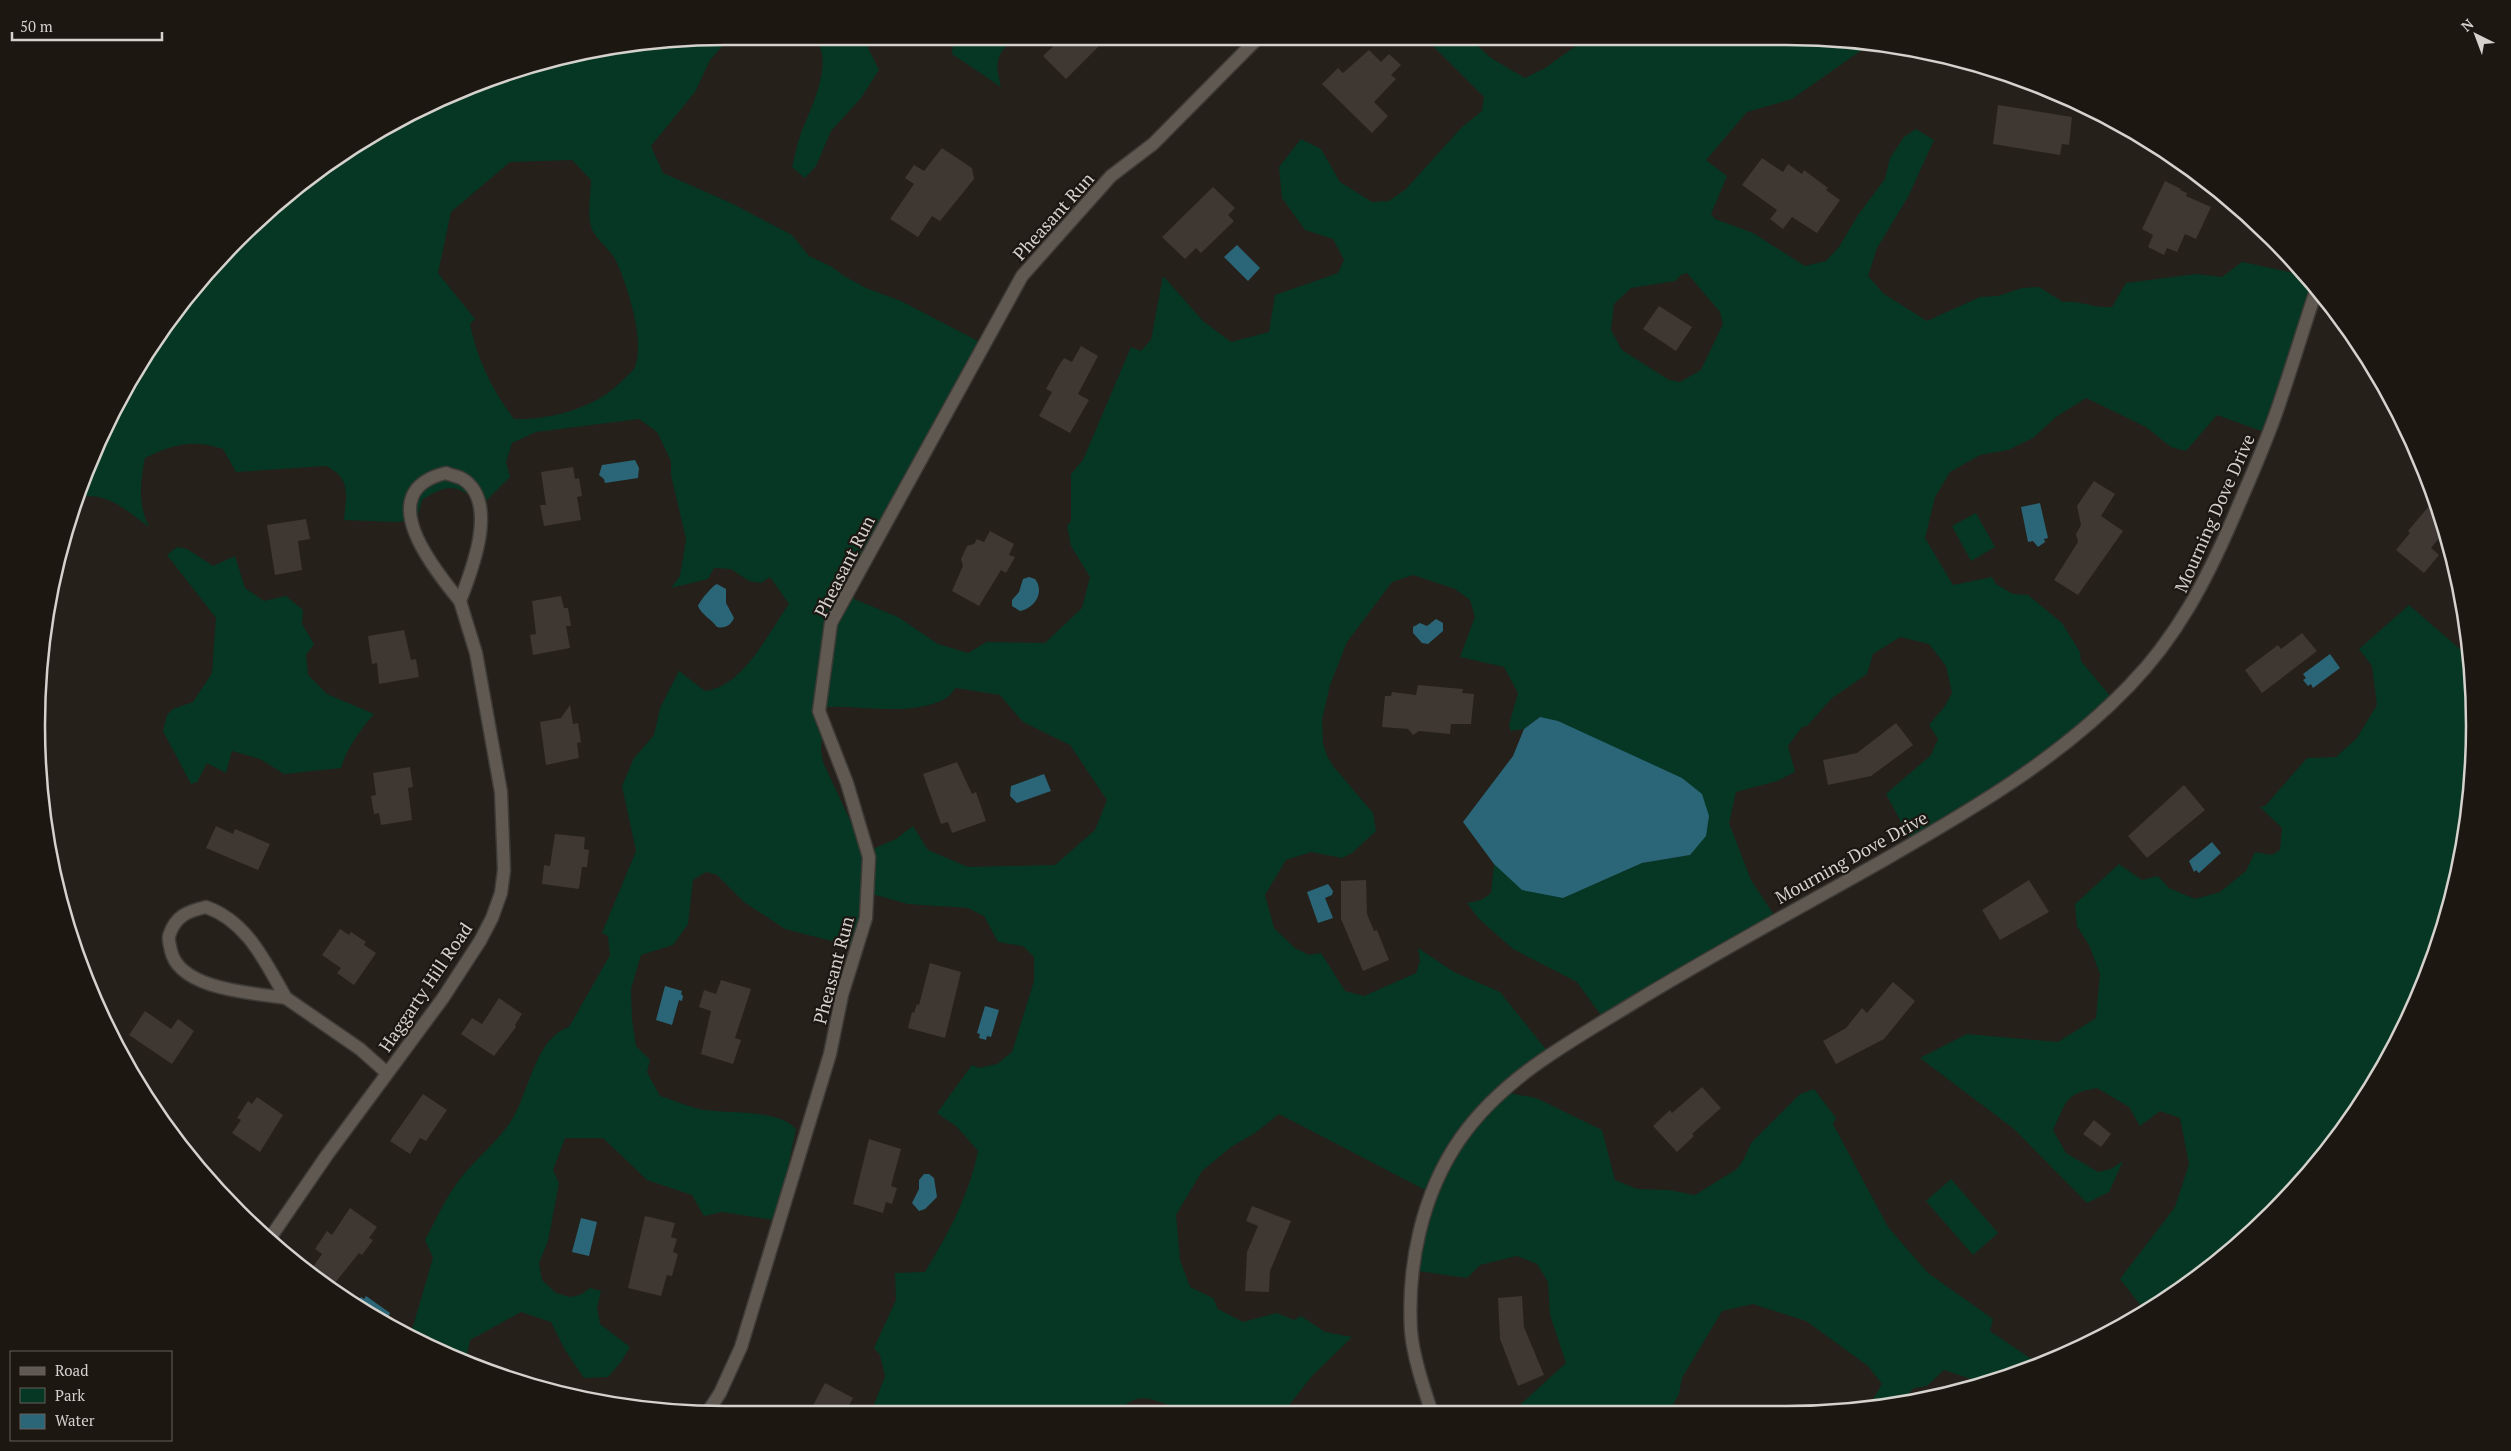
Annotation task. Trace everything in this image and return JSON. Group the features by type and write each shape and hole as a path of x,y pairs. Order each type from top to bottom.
{"street":[{"name":"Pheasant Run","path":"712,1406 741,1347 830,1054 842,995 866,918 869,857 847,783 819,711 831,623 1022,276 1111,176 1152,144 1251,45"},
{"name":"Mourning Dove Drive","path":"1430,1406 1411,1333 1414,1268 1425,1209 1437,1181 1459,1140 1503,1091 1543,1058 1673,979 1961,816 2071,739 2129,687 2155,658 2177,628 2213,565 2261,455 2314,297"},
{"name":"Haggarty Hill Road","path":"273,1233 327,1155 444,998 480,941 492,918 501,893 504,833 501,792 476,653 460,600 435,571 422,549 414,530 409,509 415,490 428,478 446,473 461,478 472,488 478,503 481,523 474,560 460,600"},
{"path":"286,998 225,989 181,970 172,957 168,939 173,924 187,912 206,908 221,912 234,921 260,952 286,998 360,1049 387,1073"}],"green space":[{"path":"723,45 710,60 695,92 651,146 663,173 733,204 792,235 809,256 832,267 844,276 866,288 901,301 978,341 854,594 854,599 898,617 938,644 968,653 987,642 1045,643 1082,608 1090,577 1071,546 1067,526 1071,521 1071,474 1083,460 1131,347 1141,351 1151,340 1163,276 1203,321 1231,342 1269,332 1275,295 1338,273 1344,260 1333,239 1305,230 1282,198 1279,167 1301,139 1321,149 1340,182 1372,202 1389,201 1406,189 1462,127 1482,111 1484,97 1432,45 1477,45 1491,58 1525,78 1545,68 1577,45 1786,45 1830,46 1862,50 1792,99 1747,112 1706,160 1727,176 1711,214 1715,219 1753,233 1805,266 1826,261 1839,247 1858,215 1885,179 1890,158 1904,137 1916,129 1934,140 1908,197 1877,248 1868,276 1884,294 1927,321 1980,297 1998,296 2022,288 2039,287 2063,302 2112,307 2126,283 2196,274 2222,277 2242,262 2293,273 2312,295 2264,432 2217,415 2186,451 2171,447 2146,427 2086,398 2056,417 2033,438 2008,450 1980,455 1950,472 1935,497 1925,538 1953,585 1992,577 1996,584 2013,594 2028,595 2062,623 2080,652 2081,661 2111,697 2032,767 1911,840 1886,794 1931,755 1938,739 1929,725 1945,706 1952,693 1946,666 1929,644 1900,637 1873,654 1867,674 1832,698 1807,726 1802,727 1788,746 1795,772 1777,781 1736,792 1729,823 1751,880 1774,915 1603,1018 1577,982 1513,949 1479,919 1467,903 1481,900 1491,893 1494,864 1563,898 1642,863 1690,855 1540,717 1524,729 1511,731 1509,725 1518,693 1504,667 1460,657 1475,617 1470,600 1455,589 1413,575 1392,582 1347,642 1330,685 1322,720 1323,743 1327,756 1333,766 1373,813 1376,831 1352,853 1342,858 1311,852 1286,860 1265,895 1274,928 1295,948 1309,955 1321,953 1345,991 1364,996 1416,973 1420,961 1418,948 1454,972 1500,992 1548,1052 1504,1092 1536,1098 1602,1130 1615,1180 1637,1189 1669,1190 1695,1195 1737,1169 1751,1143 1800,1094 1814,1089 1836,1118 1833,1124 1888,1227 1928,1273 1993,1319 1990,1331 2032,1359 1973,1380 1944,1370 1927,1386 1914,1388 1907,1395 1872,1400 1882,1384 1868,1366 1806,1321 1753,1304 1722,1311 1682,1378 1679,1394 1672,1406 1519,1406 1566,1363 1550,1315 1548,1282 1537,1264 1517,1256 1480,1265 1467,1278 1418,1271 1429,1192 1279,1114 1255,1133 1231,1147 1202,1171 1176,1215 1180,1260 1190,1287 1213,1298 1218,1309 1243,1322 1277,1313 1294,1320 1301,1316 1325,1332 1352,1337 1312,1376 1288,1406 1173,1406 1142,1398 1123,1406 874,1406 885,1376 880,1355 874,1348 896,1300 895,1273 925,1272 957,1214 969,1184 978,1151 957,1127 937,1113 972,1065 979,1068 997,1064 1012,1052 1034,981 1034,957 1023,946 998,942 984,916 968,908 908,904 872,894 851,946 785,929 744,902 717,875 706,872 693,880 688,924 673,945 641,955 631,989 632,1020 636,1046 650,1060 647,1072 660,1096 699,1109 766,1115 778,1118 796,1129 778,1213 774,1220 722,1212 704,1216 692,1195 647,1180 603,1138 565,1138 553,1170 559,1183 548,1241 539,1263 542,1280 556,1293 570,1297 580,1295 590,1288 601,1291 597,1308 600,1324 630,1347 621,1362 608,1377 584,1378 565,1350 551,1322 521,1312 470,1340 467,1355 412,1329 433,1258 425,1240 439,1213 462,1177 510,1122 521,1102 542,1052 558,1032 569,1027 610,955 608,936 602,933 636,851 622,786 634,758 654,735 660,708 679,671 705,691 719,687 732,679 754,656 789,604 770,577 761,583 749,581 731,569 714,568 708,579 671,588 680,576 686,539 671,475 671,461 657,432 639,419 536,432 512,443 506,462 510,477 482,505 466,493 453,488 447,488 422,500 417,519 397,522 344,520 346,488 344,482 340,476 326,466 236,472 223,449 202,444 174,446 145,458 141,493 143,510 149,527 116,504 98,497 85,497 115,425 136,385 186,311 214,277 244,244 311,186 385,136 425,115 507,81 549,68 637,51 681,46","holes":["572,160 591,180 589,209 591,226 615,258 634,314 638,343 638,356 635,367 614,388 588,404 559,414 529,419 514,419 492,385 481,362 470,324 475,319 438,273 451,212 510,162","1687,273 1720,312 1723,324 1701,370 1680,382 1669,380 1622,350 1611,330 1614,304 1631,288 1675,281 1681,275","956,688 1000,695 1023,722 1070,745 1107,800 1095,830 1055,865 968,867 928,850 913,826 896,839 866,852 862,846 823,762 821,751 824,707 916,708 945,699"]},
{"path":"819,45 869,45 868,48 879,70 861,98 831,131 816,166 805,178 792,167 800,137 818,88 823,63"},
{"path":"953,45 1007,45 999,57 998,62 1001,87 952,54"},
{"path":"1976,513 1995,547 1971,561 1952,526"},
{"path":"177,547 187,549 213,566 235,556 245,588 264,601 286,596 303,610 302,624 314,644 306,655 308,675 327,694 374,714 354,739 341,768 284,774 260,759 232,751 226,773 207,763 197,782 191,784 163,731 167,715 173,709 193,702 212,673 216,618 167,555"},
{"path":"2409,605 2462,650 2465,681 2465,770 2453,858 2443,902 2430,944 2396,1026 2375,1066 2325,1140 2267,1207 2234,1237 2200,1265 2141,1306 2120,1279 2175,1207 2189,1164 2180,1118 2160,1111 2140,1126 2129,1107 2097,1088 2072,1096 2064,1106 2053,1130 2066,1153 2098,1172 2111,1169 2123,1161 2109,1192 2087,1203 2014,1129 1920,1058 1967,1034 2058,1042 2096,1018 2100,974 2089,945 2077,926 2075,904 2119,864 2142,880 2158,876 2169,888 2195,899 2220,892 2246,871 2255,852 2272,855 2280,850 2282,828 2260,807 2265,806 2307,758 2336,757 2357,738 2377,705 2372,666 2359,649"},
{"path":"1951,1179 1998,1233 1973,1255 1926,1201"}],"water":[{"path":"1237,245 1260,268 1248,281 1224,257"},
{"path":"635,460 639,468 638,478 605,483 604,479 599,475 602,465"},
{"path":"2040,503 2048,538 2044,539 2045,542 2038,547 2033,541 2028,542 2021,507"},
{"path":"1029,577 1035,579 1038,584 1039,594 1030,607 1020,611 1012,606 1012,600 1019,592 1023,579"},
{"path":"717,584 726,589 726,603 734,618 725,627 717,627 698,606 706,594"},
{"path":"1436,619 1443,623 1443,631 1428,644 1422,643 1413,633 1413,627 1420,623 1427,626"},
{"path":"2330,654 2340,668 2313,688 2311,684 2308,686 2303,680 2306,678 2303,674"},
{"path":"1540,717 1558,721 1682,778 1702,794 1709,816 1706,836 1690,855 1642,863 1563,898 1522,890 1494,864 1463,822 1513,756 1524,729"},
{"path":"1044,774 1051,791 1017,803 1010,796 1011,786"},
{"path":"2212,842 2221,853 2199,873 2196,870 2194,872 2189,861"},
{"path":"1328,884 1333,891 1332,895 1325,898 1333,918 1318,923 1307,892"},
{"path":"665,986 682,991 681,994 683,996 682,1001 679,1000 672,1025 656,1020"},
{"path":"985,1006 999,1010 991,1037 987,1036 986,1040 979,1038 980,1034 977,1033"},
{"path":"924,1174 929,1174 934,1178 937,1197 925,1209 919,1211 912,1203 919,1189 919,1180"},
{"path":"581,1218 597,1222 589,1256 572,1252"},
{"path":"366,1296 390,1313 389,1317 360,1299 361,1297 364,1299"}],"building":[{"path":"1055,45 1100,45 1066,79 1043,56"},
{"path":"1369,50 1381,62 1389,54 1401,65 1391,75 1396,79 1374,102 1388,116 1372,133 1322,84 1338,68 1343,73"},
{"path":"1998,105 2072,117 2069,145 2062,144 2060,155 1993,144"},
{"path":"942,148 972,168 974,179 940,221 932,216 918,237 890,219 914,184 905,178 914,165 924,171"},
{"path":"1762,158 1783,172 1788,164 1802,174 1804,170 1828,188 1826,190 1840,200 1817,233 1792,217 1783,229 1770,219 1777,210 1742,185"},
{"path":"2165,181 2187,193 2186,196 2211,207 2196,239 2185,234 2177,252 2167,248 2164,255 2148,247 2153,235 2142,229"},
{"path":"1213,187 1235,208 1228,215 1234,221 1201,253 1196,248 1185,259 1162,237"},
{"path":"1659,306 1692,327 1676,351 1643,329"},
{"path":"1081,346 1098,356 1078,394 1089,400 1070,433 1039,416 1052,392 1046,389 1058,367 1064,358 1072,362"},
{"path":"573,467 575,479 579,478 582,496 577,497 581,520 544,526 540,505 546,505 541,472"},
{"path":"2094,481 2115,494 2101,516 2123,531 2078,595 2054,580 2078,542 2076,534 2081,525 2077,506"},
{"path":"2429,505 2439,538 2431,548 2439,555 2424,573 2396,550 2410,533 2408,531"},
{"path":"306,519 310,539 298,541 302,570 275,575 267,525"},
{"path":"990,531 1014,544 1009,555 1015,557 1006,573 1001,570 979,606 952,591 963,566 961,559 967,546 974,544 977,539 984,542"},
{"path":"561,596 564,608 568,608 571,626 566,626 570,648 533,655 530,635 536,634 532,601"},
{"path":"404,630 411,660 416,659 419,677 379,684 377,663 372,664 368,636"},
{"path":"2302,633 2317,651 2262,693 2245,670 2278,645 2281,649"},
{"path":"1418,685 1463,689 1462,693 1474,694 1471,724 1451,724 1450,734 1419,731 1413,735 1408,729 1382,727 1385,696 1391,696 1392,692 1416,695"},
{"path":"570,705 573,724 578,723 581,742 577,743 579,758 546,765 540,722 561,718"},
{"path":"1896,723 1913,745 1871,776 1828,785 1823,760 1857,753"},
{"path":"957,762 972,794 976,792 986,821 952,833 948,822 941,824 923,774"},
{"path":"410,767 413,787 408,788 412,820 381,825 379,813 374,814 371,796 376,795 373,773"},
{"path":"2184,785 2205,810 2147,858 2128,836"},
{"path":"216,826 233,834 235,829 270,844 258,870 206,848"},
{"path":"555,834 585,837 584,849 589,850 587,867 582,867 579,889 542,884 544,865 550,866"},
{"path":"1366,880 1367,914 1374,931 1377,930 1389,960 1363,971 1341,919 1341,881"},
{"path":"2029,880 2049,912 2000,940 1982,910"},
{"path":"340,929 349,935 351,932 366,942 364,945 376,953 354,985 337,973 341,968 322,955"},
{"path":"930,963 961,972 945,1038 908,1028 912,1012 914,1013 917,1004 919,1005"},
{"path":"721,980 751,989 735,1038 741,1040 733,1064 701,1054 711,1011 699,1007 704,990 716,994"},
{"path":"1893,982 1915,1001 1884,1039 1836,1064 1823,1041 1846,1028 1862,1008 1867,1013"},
{"path":"499,998 522,1014 515,1025 516,1027 494,1056 461,1034 472,1018 482,1024"},
{"path":"145,1011 171,1029 178,1019 194,1031 172,1064 129,1035"},
{"path":"1702,1087 1721,1108 1692,1134 1694,1136 1677,1152 1653,1126 1670,1110 1672,1113"},
{"path":"423,1094 447,1110 426,1141 420,1138 410,1154 390,1141"},
{"path":"257,1097 283,1115 260,1152 232,1133 241,1120 237,1118 248,1101 252,1104"},
{"path":"2094,1120 2111,1134 2101,1147 2083,1134"},
{"path":"869,1139 901,1149 891,1186 897,1188 892,1204 886,1202 883,1213 853,1204"},
{"path":"1252,1206 1291,1221 1270,1271 1269,1292 1245,1291 1247,1252 1258,1226 1246,1221"},
{"path":"350,1208 377,1227 369,1238 373,1240 362,1255 359,1253 335,1283 313,1267 322,1254 315,1249 327,1231 332,1235"},
{"path":"645,1216 675,1223 671,1237 677,1239 673,1252 678,1254 672,1276 667,1275 661,1296 628,1288"},
{"path":"1522,1296 1524,1327 1544,1375 1518,1386 1500,1339 1498,1298"},
{"path":"825,1383 853,1398 849,1406 813,1406"}]}
